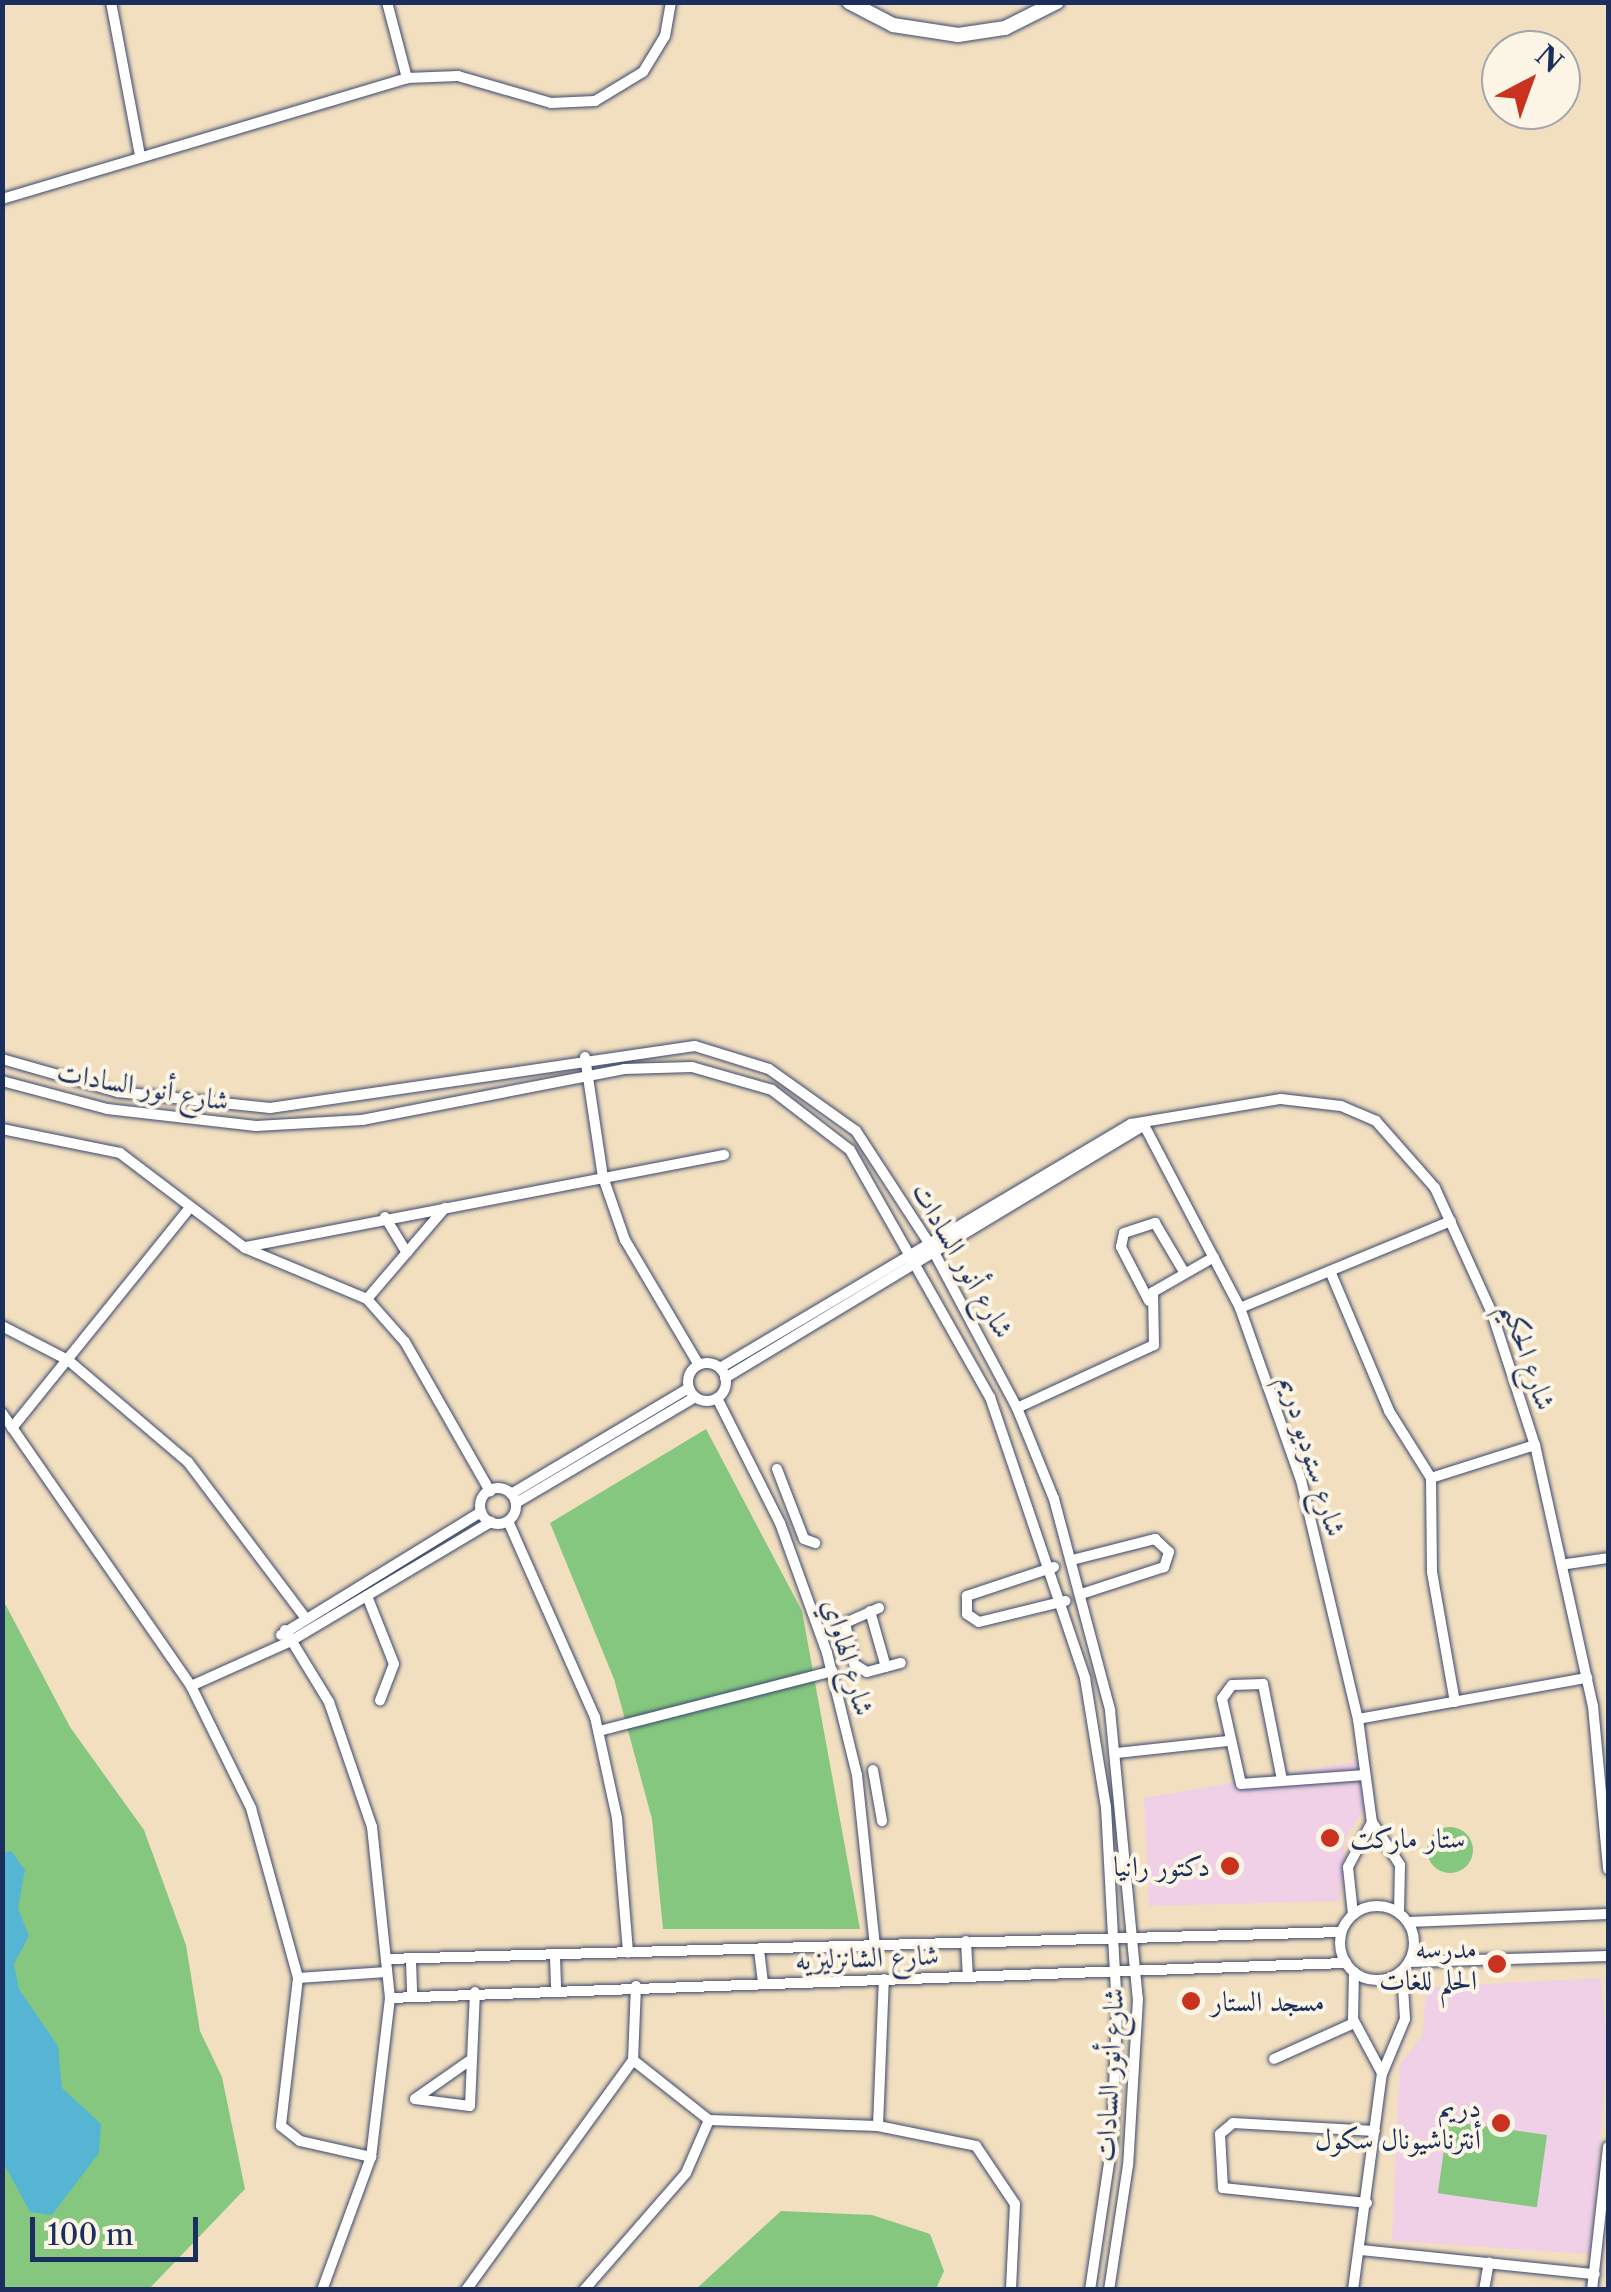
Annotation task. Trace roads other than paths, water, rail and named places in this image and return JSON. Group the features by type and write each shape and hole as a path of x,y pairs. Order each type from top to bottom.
{"street":[{"path":"111,2 140,155"},
{"path":"388,2 407,78"},
{"path":"2,199 407,78 458,76 551,103 594,101 643,72 665,36 671,2"},
{"path":"849,2 893,25 958,35 1005,28 1058,2"},
{"name":"شارع أنور السادات","path":"3,1061 118,1092 270,1108 585,1057 696,1046 756,1064 856,1131 932,1248 1017,1408 1072,1560 1116,1753 1137,1972 1134,2111 1109,2290"},
{"path":"585,1057 603,1177 636,1261 699,1365 723,1373"},
{"path":"750,1081 756,1064"},
{"name":"شارع أنور السادات","path":"2,1082 107,1108 256,1126 362,1120 589,1075 676,1066 750,1081 813,1115 850,1150 916,1258 990,1396 1065,1601 1101,1773 1115,1939 1112,2142 1090,2290"},
{"name":"شارع الحكيم","path":"1144,1124 1281,1099 1340,1106 1376,1122 1418,1160 1451,1221 1535,1445 1567,1564 1586,1678 1608,1869"},
{"path":"628,1954 617,1818 598,1731 508,1521 513,1499 692,1392 717,1398 723,1373 1144,1124"},
{"name":"شارع ستوديو دريم","path":"1144,1124 1240,1308 1311,1514 1358,1719 1372,1822 1400,1865 1399,1913"},
{"path":"2,1128 120,1153 187,1211 244,1248 367,1300 405,1342 490,1491 513,1499"},
{"path":"244,1248 385,1217 724,1154"},
{"path":"367,1300 445,1208"},
{"path":"12,1428 187,1211"},
{"path":"385,1217 407,1253"},
{"path":"1240,1308 1451,1221"},
{"path":"1017,1408 1154,1345 1149,1301 1121,1247 1124,1233 1155,1223 1184,1272"},
{"path":"1149,1301 1184,1272 1214,1257"},
{"path":"1330,1271 1388,1411 1431,1478 1432,1572 1456,1702"},
{"path":"2,1326 68,1360 188,1462 305,1617"},
{"path":"692,1392 699,1365"},
{"name":"شارع الهاواي","path":"717,1398 774,1509 828,1653 862,1806 876,1946"},
{"path":"2,1413 191,1686 251,1808 298,1978 280,2126 300,2141 371,2157"},
{"path":"1431,1478 1535,1445"},
{"path":"777,1469 797,1515 815,1543"},
{"path":"191,1686 278,1640 285,1630 305,1617 482,1512 490,1491"},
{"path":"774,1509 790,1501"},
{"path":"482,1512 491,1522"},
{"path":"780,1523 797,1515"},
{"path":"278,1640 291,1641 491,1522 508,1521"},
{"path":"1072,1560 1155,1539 1169,1552 1164,1567 1081,1594"},
{"path":"1567,1564 1608,1558"},
{"path":"1054,1567 968,1596 967,1614 978,1622 1065,1601"},
{"path":"367,1596 394,1664 380,1700"},
{"path":"886,1666 874,1609 846,1619 849,1646 860,1670 886,1666 901,1662"},
{"path":"285,1630 329,1702 372,1827 390,1998 371,2157 322,2290"},
{"path":"828,1653 849,1646"},
{"path":"598,1731 832,1671"},
{"path":"1358,1719 1586,1678"},
{"path":"1282,1780 1268,1693 1257,1680 1223,1693 1226,1741 1240,1784 1364,1775"},
{"path":"1116,1753 1226,1741"},
{"path":"873,1770 882,1821"},
{"path":"859,1789 876,1786"},
{"path":"862,1806 878,1802"},
{"path":"1353,1914 1348,1867 1372,1822"},
{"path":"1382,2074 1354,2023 1350,1968 1341,1932 1353,1914 1376,1906 1399,1913 1408,1922 1608,1914"},
{"path":"1353,2290 1382,2074 1405,2020 1408,1922"},
{"name":"شارع الشانزليزيه","path":"298,1978 411,1961 1341,1932"},
{"path":"966,1941 968,1976"},
{"path":"759,1950 763,1982"},
{"path":"1350,1968 1378,1980 1405,1966 1608,1956"},
{"path":"555,1957 556,1988"},
{"path":"411,1961 412,1992"},
{"name":"شارع الشانزليزيه","path":"390,1998 412,1992 1350,1968"},
{"path":"878,2126 884,1979"},
{"path":"466,2290 633,2060 636,1986"},
{"path":"469,2061 420,2089 416,2101 468,2108 476,1992"},
{"path":"1274,2059 1354,2023"},
{"path":"633,2060 709,2120 878,2126 950,2134 988,2157 1019,2225 1010,2290"},
{"path":"584,2290 686,2173 709,2120"},
{"path":"1367,2203 1223,2188 1220,2134 1233,2123 1376,2131"},
{"path":"1592,2290 1608,2148"},
{"path":"1361,2250 1595,2274"},
{"path":"1484,2290 1490,2262"}],"water":[{"path":"11,1851 25,1870 18,1908 29,1936 14,1964 19,1989 58,2046 62,2088 101,2124 99,2153 52,2215 30,2212 3,2162 2,1854"}],"place":[{"name":"ستار ماركت","path":"1330,1838"},
{"name":"دكتور رانيا","path":"1230,1866"},
{"name":"مدرسه الحلم للغات","path":"1497,1964"},
{"name":"مسجد الستار","path":"1191,2001"},
{"name":"دريم أنترناشيونال سكول","path":"1501,2123"}]}
